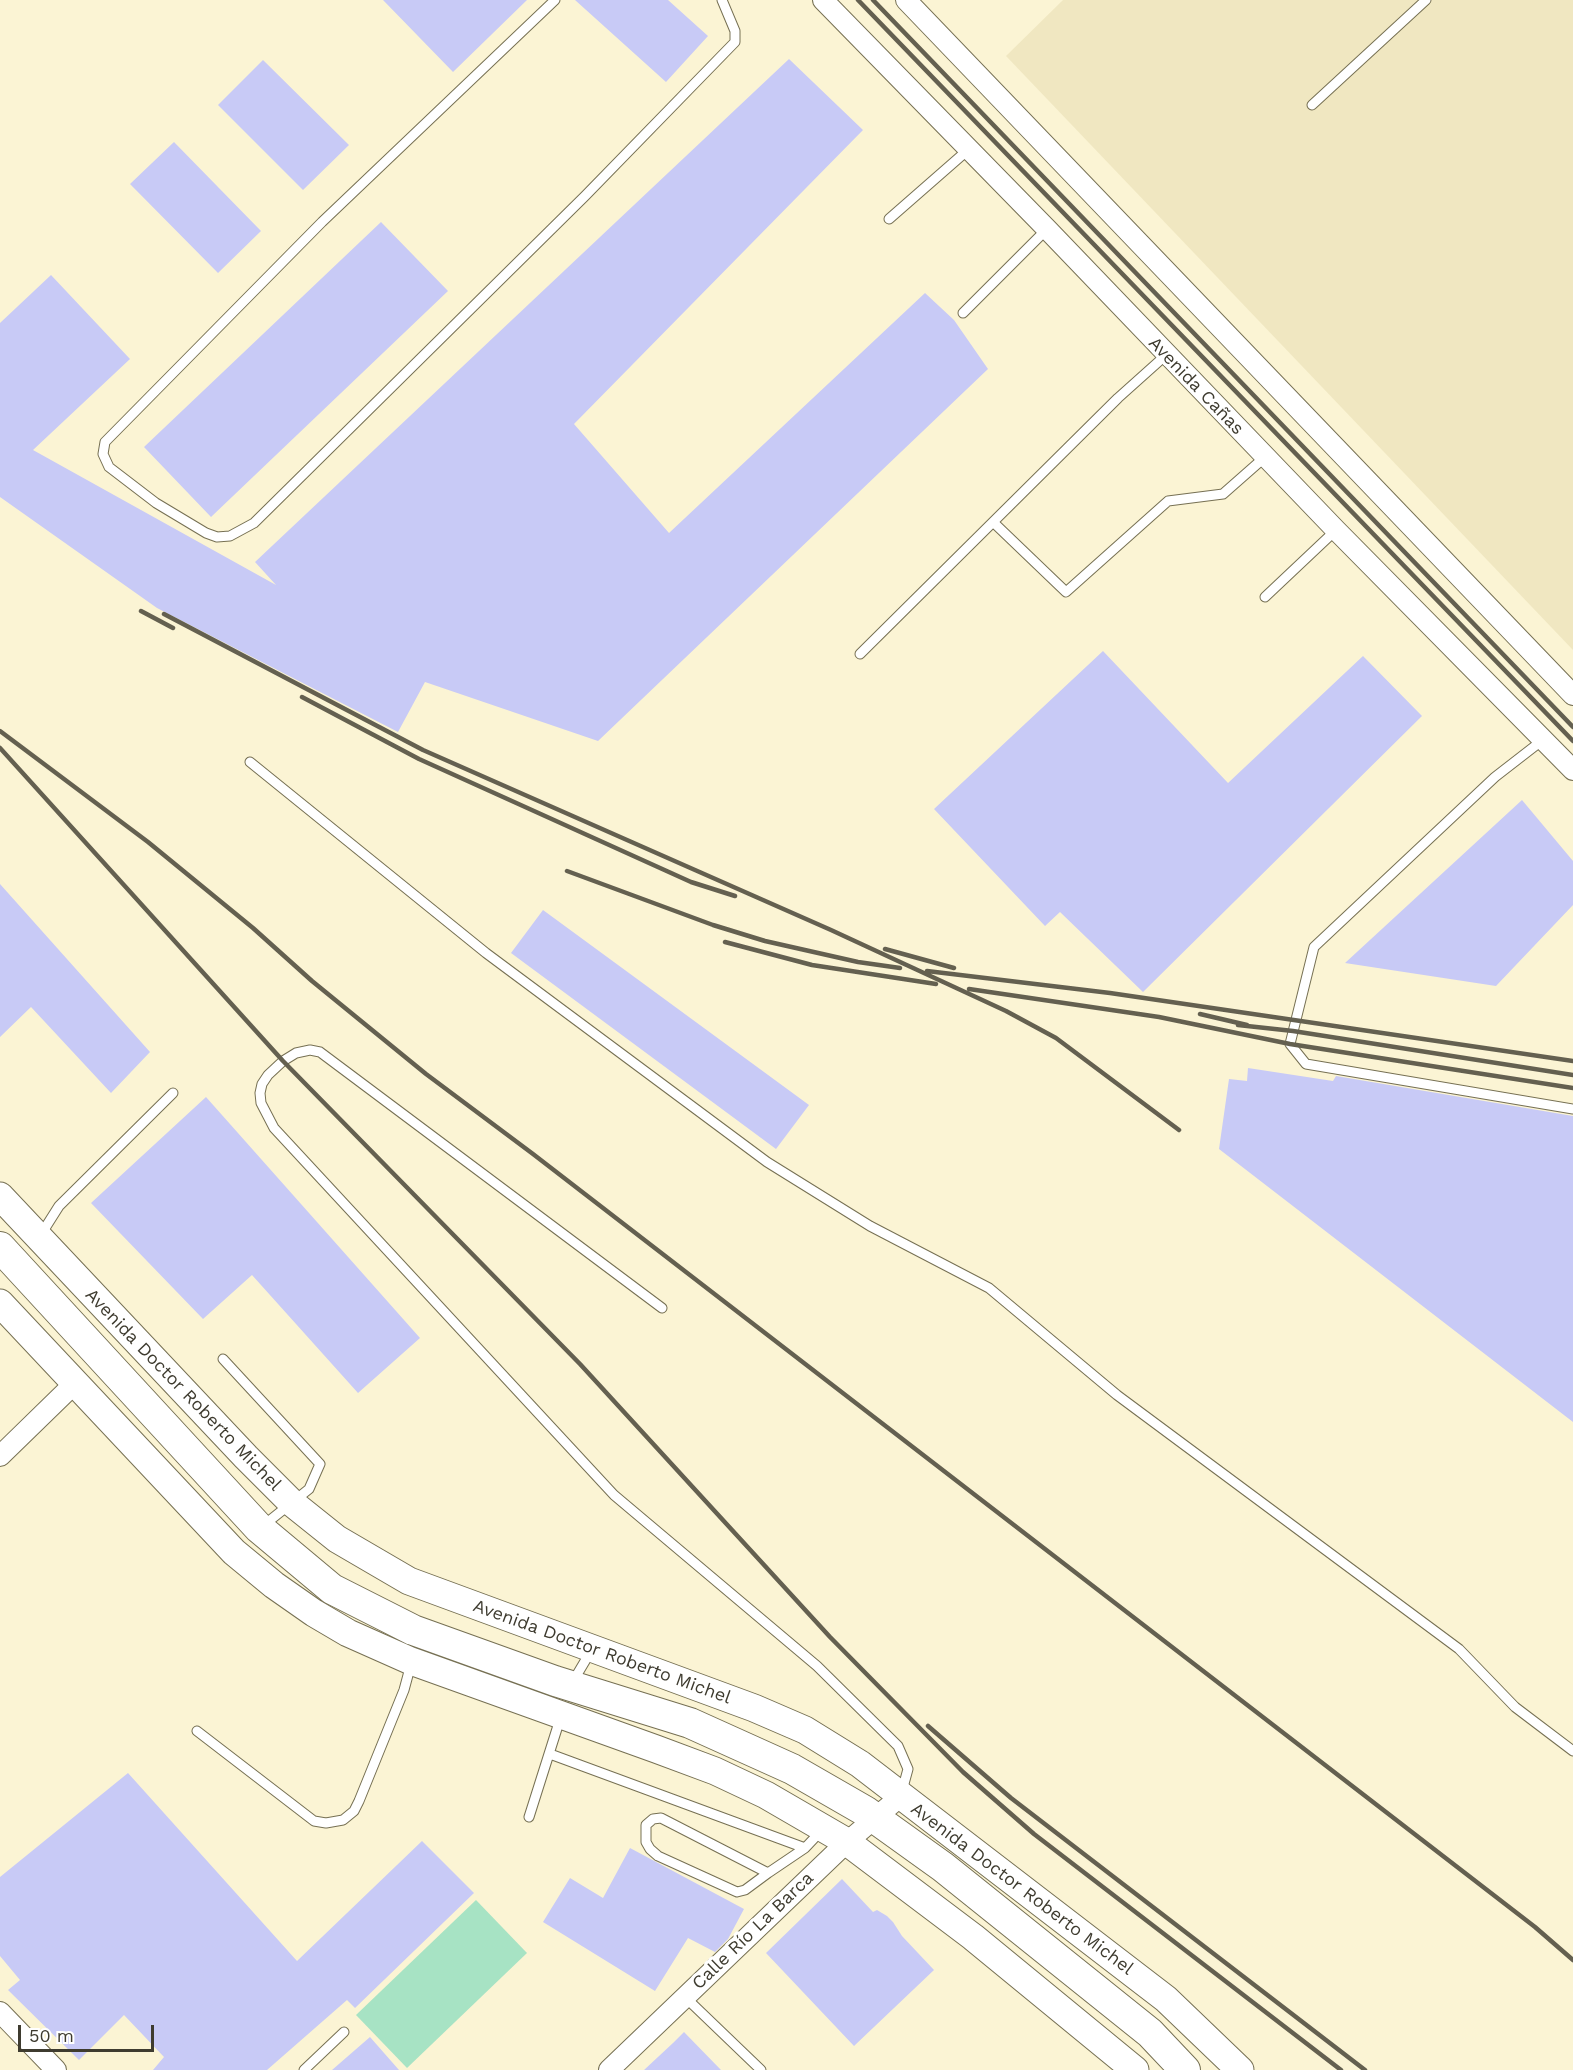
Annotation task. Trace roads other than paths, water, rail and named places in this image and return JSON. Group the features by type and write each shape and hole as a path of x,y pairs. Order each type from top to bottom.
{"main road":[{"name":"Avenida Doctor Roberto Michel","path":"0,1196 246,1457 292,1503 337,1539 409,1581 754,1708 805,1730 860,1764 1166,1999 1240,2070"},
{"name":"Avenida Doctor Roberto Michel","path":"0,1247 259,1528 332,1589 413,1630 765,1795 835,1835 972,1937 1135,2070"},
{"path":"43,1293 70,1271"},
{"name":"Avenida Doctor Roberto Michel","path":"0,1303 234,1552 274,1586 314,1613 348,1633 411,1661 566,1701 690,1723 792,1769 874,1818 944,1867 1141,2026 1185,2070"}],"street":[{"name":"Avenida Cañas","path":"823,0 1336,530 1573,770"},
{"path":"906,0 1573,695"},
{"path":"0,1456 75,1383"},
{"name":"Calle Río La Barca","path":"609,2070 685,1997 835,1835 874,1818 901,1796"},
{"path":"0,2012 56,2070"}],"lane":[{"path":"555,0 322,222 105,442 104,454 109,467 156,503 206,533 217,537 230,536 254,523 585,196 735,42 735,31 722,0"},
{"path":"1312,105 1426,0"},
{"path":"889,219 969,149"},
{"path":"963,313 1047,229"},
{"path":"860,654 1118,398 1166,355"},
{"path":"993,522 1066,592 1168,501 1222,494 1265,457"},
{"path":"1265,597 1336,530"},
{"path":"1544,739 1494,777 1314,947 1290,1044 1306,1064 1573,1109"},
{"path":"250,762 486,953 767,1162 870,1226 989,1287 1117,1395 1459,1649 1515,1707 1573,1751"},
{"path":"662,1308 320,1052 310,1050 296,1053 283,1061 262,1084 261,1103 274,1128 614,1495 817,1666 898,1746 908,1769 901,1796"},
{"path":"39,1238 59,1206 173,1093"},
{"path":"223,1359 320,1464 309,1489 259,1528"},
{"path":"529,1817 566,1701 592,1649"},
{"path":"197,1731 314,1821 326,1823 343,1820 354,1811 359,1801 404,1690 411,1661"},
{"path":"550,1754 805,1848"},
{"path":"768,1872 661,1818 653,1819 646,1825 646,1842 658,1856 737,1892 746,1890 768,1872 805,1848 835,1835"},
{"path":"685,1997 761,2070"},
{"path":"304,2070 344,2032"}],"railway":[{"path":"858,0 1573,741"},
{"path":"873,0 1573,727"},
{"path":"141,611 173,628"},
{"path":"164,614 423,750 831,930 1006,1011 1056,1038 1179,1130"},
{"path":"302,697 419,759 691,882 735,896"},
{"path":"0,731 148,842 426,1074 533,1154 1535,1927 1573,1960"},
{"path":"0,748 283,1061 580,1364 830,1637 963,1772 1034,1834 1341,2070"},
{"path":"567,871 713,925 765,941 858,962 900,968"},
{"path":"725,942 812,965 936,984"},
{"path":"885,949 954,968"},
{"path":"927,971 1110,993 1573,1061"},
{"path":"969,989 1159,1017 1290,1044 1573,1088"},
{"path":"1200,1014 1247,1025"},
{"path":"1238,1025 1293,1031 1573,1075"},
{"path":"928,1726 1011,1798 1365,2070"}]}
